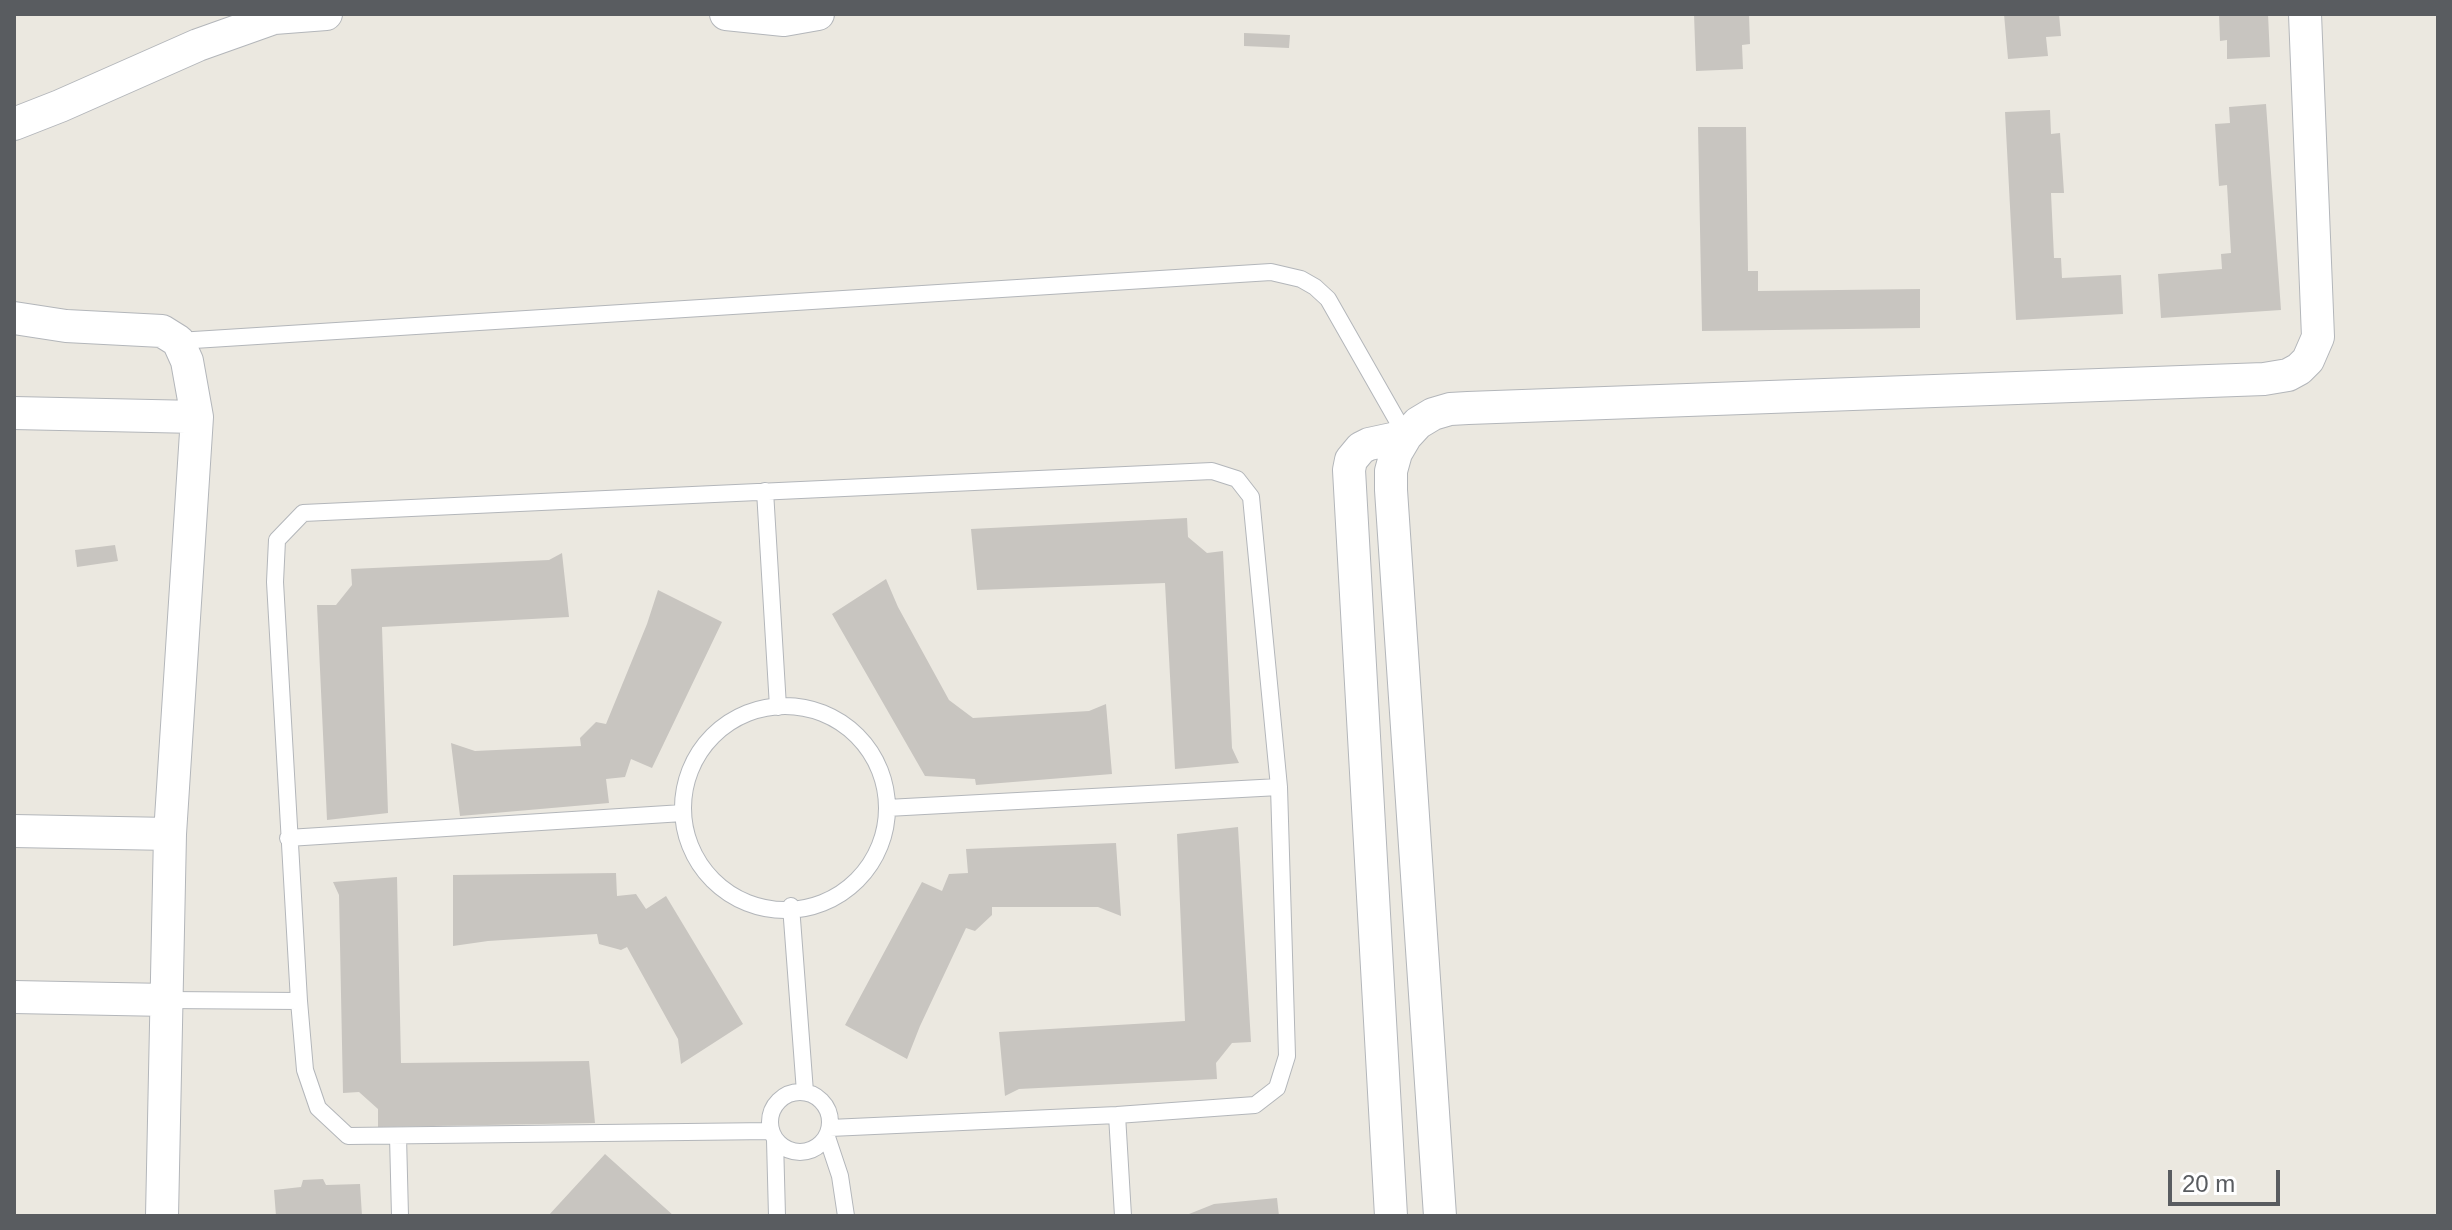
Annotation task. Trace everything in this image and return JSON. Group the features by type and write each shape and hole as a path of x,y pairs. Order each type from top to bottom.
{"street":[{"path":"14,124 198,45 261,22 326,14"},
{"path":"726,14 784,20 818,14"},
{"path":"1440,1216 1391,490 1391,471 1396,453 1406,436 1418,423 1450,409 2264,379 2288,375 2308,360 2318,337 2305,14"},
{"path":"14,318 66,326 162,331 178,341 187,361 197,417 170,834 162,1216"},
{"path":"14,413 197,417"},
{"path":"1391,1216 1349,470 1351,460 1361,448 1406,436"},
{"path":"14,831 170,834"},
{"path":"14,997 167,1000"}],"lane":[{"path":"178,341 1271,272 1301,279 1328,299 1406,436"},
{"path":"1212,471 1237,479 1251,497 1279,787 1287,1056 1277,1088 1255,1105 829,1132 821,1145 802,1153 783,1147 773,1136 348,1136 318,1108 305,1070 299,1001 275,582 277,540 303,513 1212,471"},
{"path":"765,491 778,707"},
{"path":"778,707 810,709 820,713 840,722 864,743 881,770 887,808 885,834 873,864 851,888 823,904 756,908 724,892 699,866 685,834 682,799 692,764 713,735 743,716 778,707"},
{"path":"887,808 1279,787"},
{"path":"288,838 683,813"},
{"path":"791,906 805,1092"},
{"path":"167,1000 299,1001"},
{"path":"777,1216 770,1121 777,1102 785,1096 805,1092 814,1095 828,1109 829,1132 846,1216"},
{"path":"1117,1115 1123,1216"},
{"path":"398,1136 400,1216"}],"building":[{"path":"1694,14 1749,14 1750,44 1742,45 1743,69 1696,71"},
{"path":"2004,14 2059,14 2061,36 2046,37 2048,56 2008,59"},
{"path":"2219,14 2268,14 2270,57 2227,59 2227,40 2220,41"},
{"path":"1244,33 1290,35 1289,48 1244,46"},
{"path":"2266,104 2281,310 2161,318 2158,274 2222,269 2221,254 2231,253 2227,185 2219,186 2215,124 2230,123 2229,107"},
{"path":"2050,110 2051,134 2060,133 2064,193 2051,193 2054,258 2061,258 2062,278 2121,275 2123,314 2016,320 2005,112"},
{"path":"1698,127 1746,127 1748,271 1758,271 1758,291 1920,289 1920,328 1702,331"},
{"path":"1187,518 1188,537 1207,553 1223,551 1232,748 1239,763 1175,769 1165,583 977,590 971,529"},
{"path":"115,545 118,561 77,567 75,550"},
{"path":"562,553 569,617 382,627 388,813 327,820 317,605 336,605 352,585 351,569 549,560"},
{"path":"886,579 949,700 973,718 1089,711 1106,704 1112,774 976,785 975,779 925,776 832,614"},
{"path":"658,590 722,622 652,768 631,759 625,777 606,779 609,803 460,816 451,743 475,751 581,746 580,738 596,722 606,724"},
{"path":"1238,827 1251,1042 1232,1043 1216,1063 1217,1079 1019,1089 1005,1096 999,1032 1185,1021 1177,834"},
{"path":"1116,843 1121,916 1098,907 992,907 992,915 975,931 966,928 907,1059 845,1025 922,882 942,891 949,874 968,873 966,849"},
{"path":"616,873 617,896 636,894 646,909 666,896 743,1024 681,1064 678,1039 627,947 621,950 599,944 597,934 453,946 453,875"},
{"path":"397,877 401,1063 589,1061 595,1123 378,1127 378,1109 359,1092 343,1093 339,895 333,882"},
{"path":"605,1154 674,1216 548,1216"},
{"path":"323,1179 326,1185 360,1184 362,1216 276,1216 274,1190 301,1187 303,1180"},
{"path":"1277,1198 1279,1216 1184,1216 1214,1204"}]}
